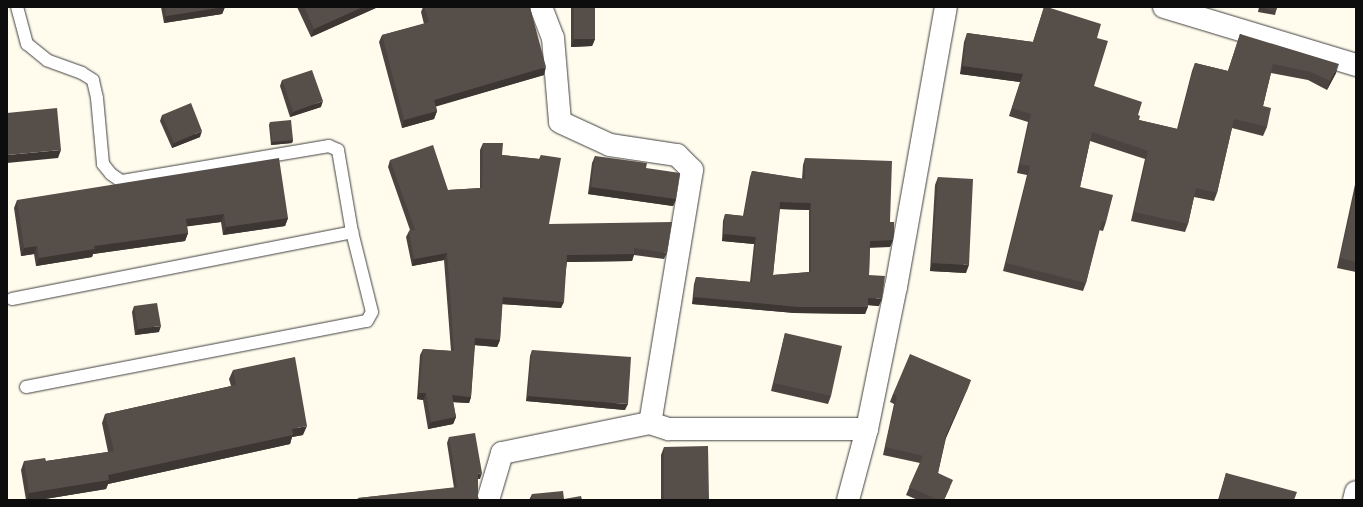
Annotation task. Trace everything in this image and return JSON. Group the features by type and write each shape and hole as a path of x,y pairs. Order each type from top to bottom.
{"street":[{"path":"541,7 553,38 560,122 610,145 677,155 692,170 650,423"},
{"path":"848,500 867,429 931,101 946,7"},
{"path":"1164,7 1356,66"},
{"path":"488,500 502,453 650,423 669,429 867,429"},
{"path":"1354,500 1356,492"}],"lane":[{"path":"17,7 27,44 47,60 82,73 93,80 98,98 102,164 111,174 121,180 329,146 338,150 352,232 372,312 367,321 26,387"},
{"path":"12,299 352,232"}],"building":[{"path":"165,7 224,7 166,16"},
{"path":"304,7 363,7 314,29"},
{"path":"424,7 530,7 546,67 434,100 437,111 404,120 382,35 429,22"},
{"path":"574,7 595,7 595,39 574,39"},
{"path":"1044,7 1101,24 1097,38 1108,41 1094,86 1142,102 1138,115 1140,116 1139,120 1178,129 1195,63 1228,71 1240,34 1339,64 1330,81 1311,72 1273,64 1263,106 1271,108 1267,127 1234,119 1217,193 1196,188 1188,224 1134,212 1148,151 1092,132 1080,187 1113,195 1106,222 1102,221 1086,283 1006,263 1030,166 1020,164 1031,114 1012,108 1023,74 963,66 967,33 1033,42"},
{"path":"1260,7 1277,7 1276,11"},
{"path":"312,70 323,101 293,112 282,80"},
{"path":"191,103 202,131 174,143 162,115"},
{"path":"57,108 61,150 7,155 7,113"},
{"path":"291,120 293,140 272,142 270,122"},
{"path":"483,143 503,143 502,155 540,159 541,155 561,158 549,224 672,222 667,253 634,248 634,254 567,255 564,302 503,297 500,340 475,338 471,397 452,395 456,417 431,422 426,393 419,393 423,349 454,351 447,253 414,259 409,231 415,230 390,160 433,145 448,190 482,188"},
{"path":"595,156 647,163 646,168 680,173 676,199 591,187"},
{"path":"279,158 288,218 226,227 224,214 186,219 188,233 94,246 95,249 39,258 37,246 24,248 17,200"},
{"path":"805,158 892,161 890,222 894,222 893,240 870,241 869,275 885,276 882,299 868,298 868,307 798,307 694,297 696,277 752,282 756,237 724,234 725,214 744,216 752,171 805,179","holes":["780,202 811,203 811,272 773,275"]},
{"path":"938,177 973,179 969,265 932,263"},
{"path":"1356,187 1356,262 1340,258"},
{"path":"157,303 161,326 138,329 134,306"},
{"path":"785,333 842,346 831,396 774,383"},
{"path":"532,350 631,357 628,404 528,396"},
{"path":"910,354 971,380 946,435 938,473 953,480 944,500 938,500 909,487 923,456 885,447 897,396 893,394"},
{"path":"295,357 307,426 292,429 293,435 108,475 109,480 29,493 24,461 45,458 46,461 114,451 105,414 236,385 233,370"},
{"path":"475,433 482,473 478,474 479,500 358,500 358,498 457,487 449,437"},
{"path":"708,446 709,500 664,500 664,447"},
{"path":"1226,473 1297,492 1294,500 1219,500"},
{"path":"563,491 564,499 581,496 582,500 532,500 532,494"}]}
